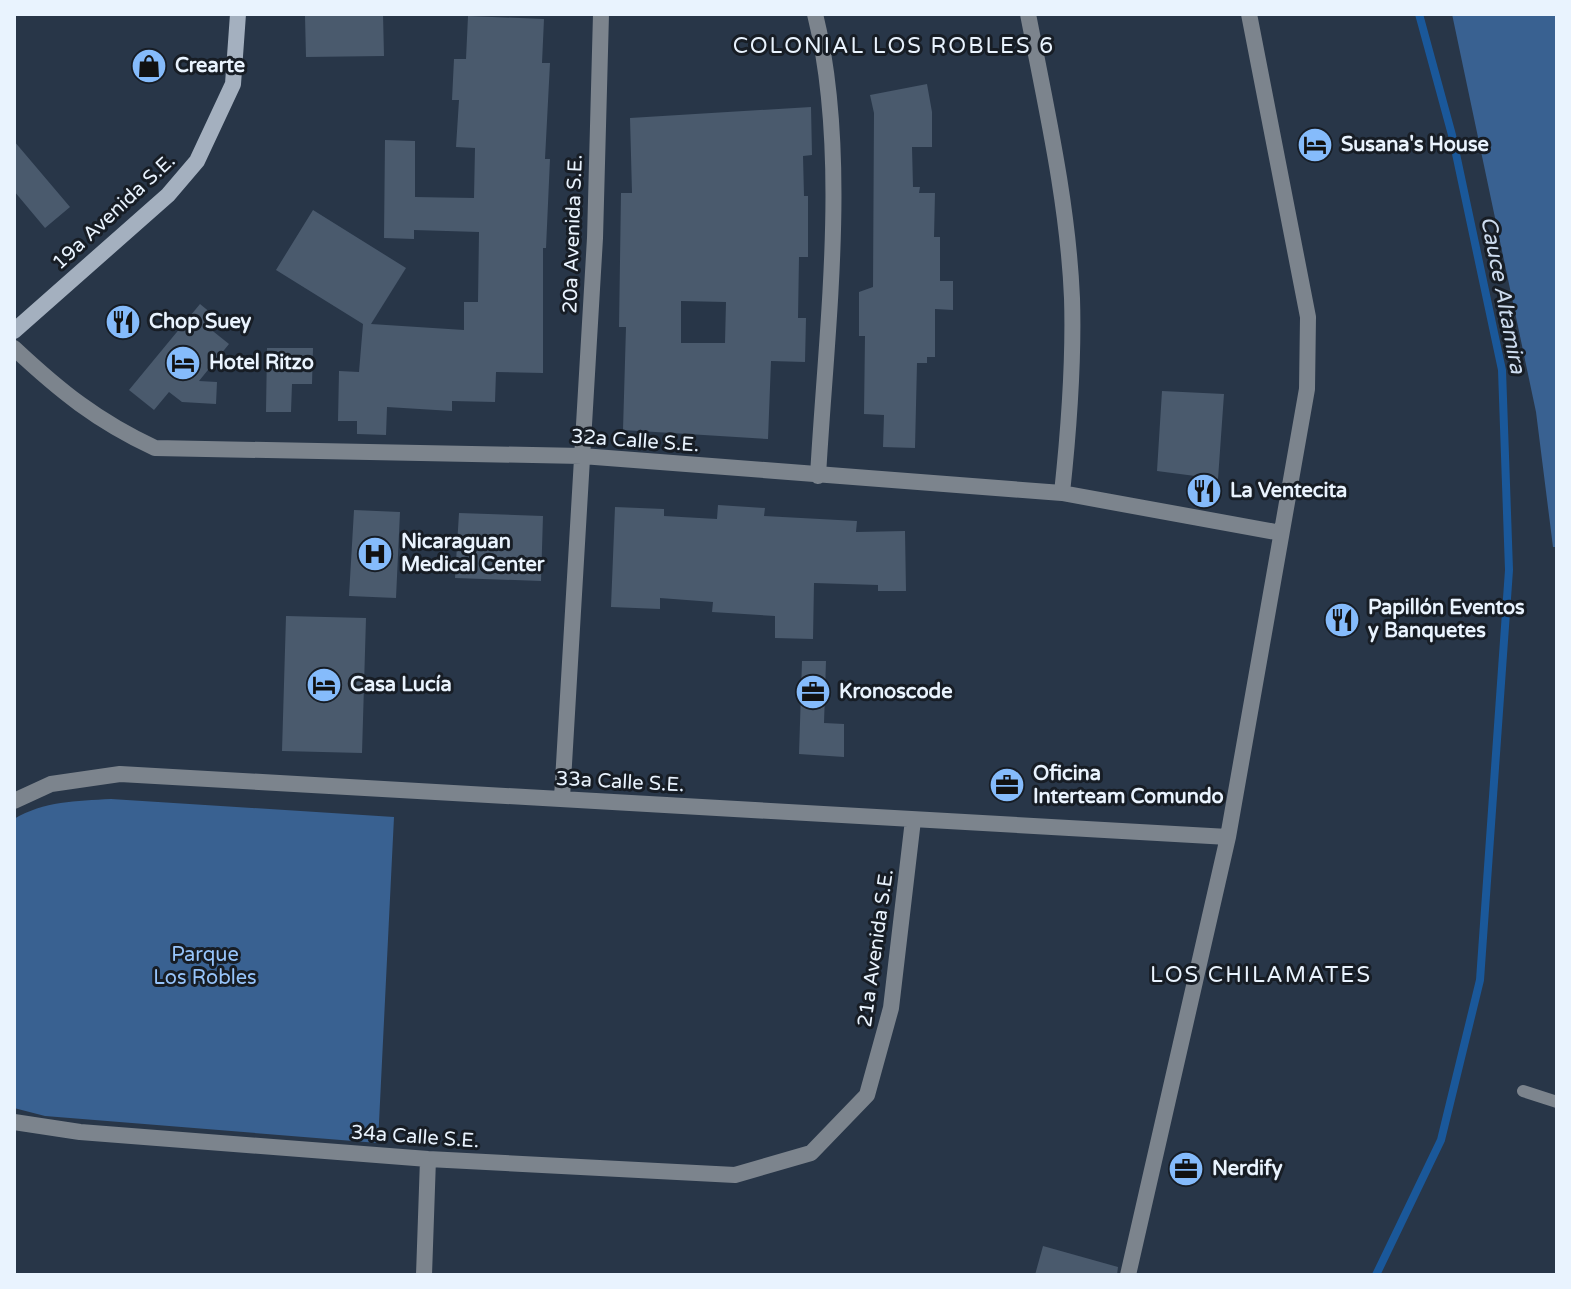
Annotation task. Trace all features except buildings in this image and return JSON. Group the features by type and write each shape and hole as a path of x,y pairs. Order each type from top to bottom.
{"street":[{"name":"19a Avenida S.E.","path":"14,331 168,195 197,161 233,84 238,14"},
{"name":"20a Avenida S.E.","path":"562,798 595,238 601,14"},
{"path":"815,14 827,61 834,174 818,476"},
{"path":"1028,14 1054,149 1072,295 1072,402 1062,493"},
{"path":"1128,1275 1228,837 1307,389 1308,317 1249,14"},
{"name":"32a Calle S.E.","path":"14,348 65,395 107,426 155,448 582,456 1062,493 1281,533"},
{"name":"33a Calle S.E.","path":"14,801 51,784 120,774 1228,837"},
{"name":"21a Avenida S.E.","path":"811,1153 867,1095 891,1008 913,820"},
{"name":"34a Calle S.E.","path":"14,1122 80,1132 428,1159 735,1175 811,1153"},
{"path":"424,1275 428,1159"}],"lane":[{"path":"1523,1091 1557,1102"}],"green space":[{"path":"1452,14 1557,14 1557,547 1553,547 1536,412"},
{"name":"Parque Los Robles","path":"111,799 394,817 378,1143 45,1116 14,1108 14,819 49,805"}],"waterway":[{"name":"Cauce Altamira","path":"1376,1275 1441,1140 1480,980 1509,570 1502,370 1452,135 1419,14"}],"place":[{"name":"Crearte","path":"149,66"},
{"name":"Susana's House","path":"1315,145"},
{"name":"Chop Suey","path":"123,322"},
{"name":"Hotel Ritzo","path":"183,363"},
{"name":"La Ventecita","path":"1204,491"},
{"name":"Nicaraguan Medical Center","path":"375,554"},
{"name":"Papillón Eventos y Banquetes","path":"1342,620"},
{"name":"Casa Lucía","path":"324,685"},
{"name":"Kronoscode","path":"813,692"},
{"name":"Oficina Interteam Comundo","path":"1007,785"},
{"name":"Nerdify","path":"1186,1169"}],"district":[{"name":"COLONIAL LOS ROBLES 6","path":"894,46"},
{"name":"LOS CHILAMATES","path":"1261,975"}]}
